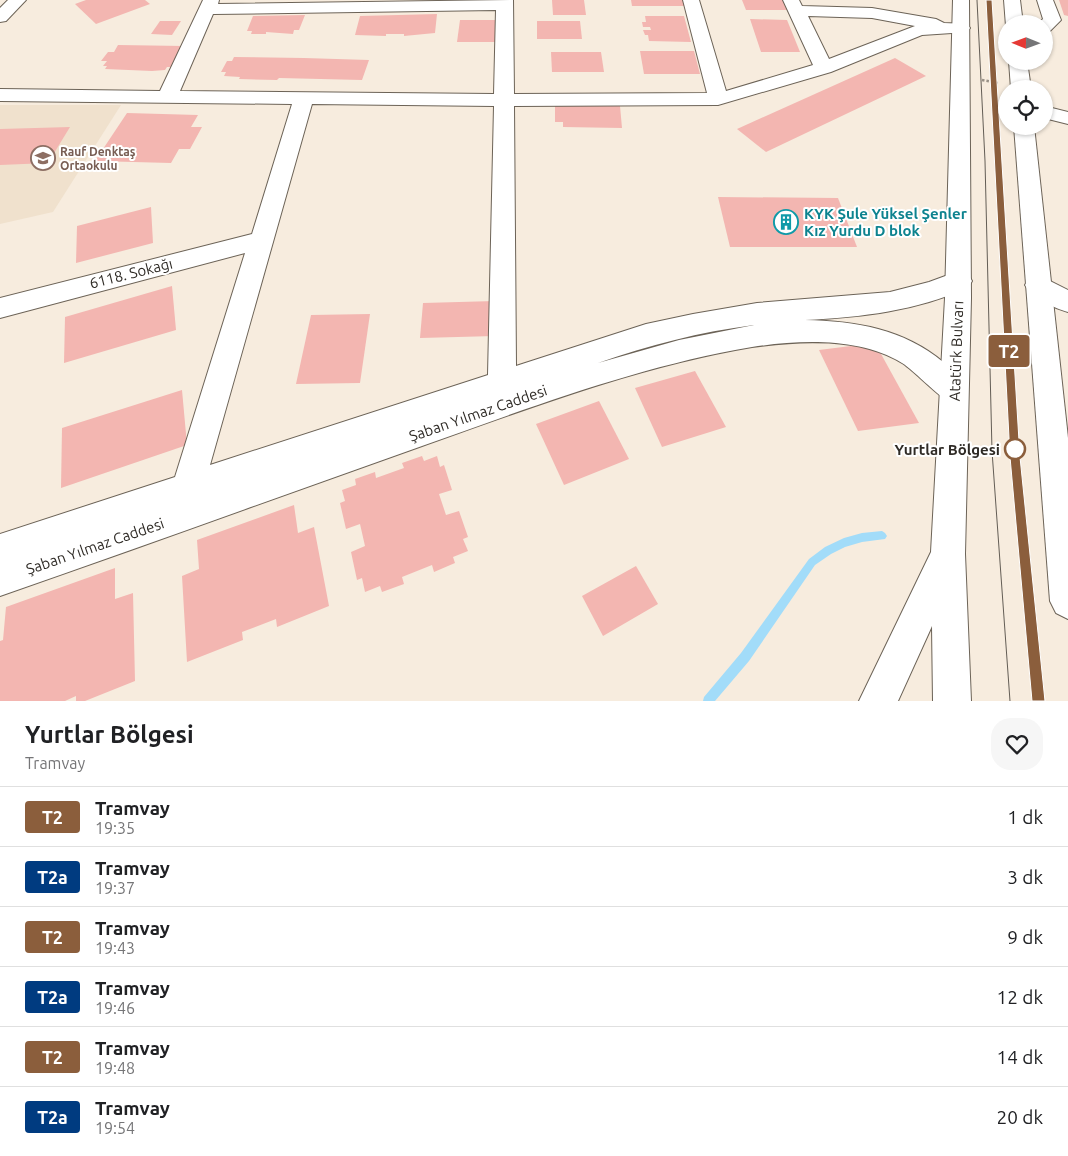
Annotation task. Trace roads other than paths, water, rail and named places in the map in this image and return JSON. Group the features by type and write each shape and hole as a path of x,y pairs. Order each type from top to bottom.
{"street":[{"path":"0,17 18,0"},
{"path":"692,0 718,99"},
{"name":"Atatürk Bulvarı","path":"952,701 948,554 959,281 961,0"},
{"path":"1012,0 1013,15"},
{"path":"1044,0 1055,23"},
{"path":"167,97 209,4 505,2 502,382"},
{"path":"794,5 824,68"},
{"path":"794,5 872,13 962,28"},
{"path":"0,95 504,100 718,99 824,68 919,30 962,28"},
{"path":"188,487 304,98"},
{"path":"1053,114 1068,118"},
{"path":"1025,135 1068,601"},
{"name":"6118. Sokağı","path":"0,308 262,240"},
{"name":"Şaban Yılmaz Caddesi","path":"0,551 646,335 744,315 893,303 938,291 959,281"},
{"path":"1038,285 1068,302"},
{"name":"Şaban Yılmaz Caddesi","path":"0,579 542,391 707,344 745,337 801,332 829,332 875,338 907,351 925,362 941,375 954,391"},
{"path":"1048,388 1068,426"},
{"path":"878,701 948,554"}],"waterway":[{"path":"708,701 745,657 812,562 828,550 844,543 862,538 882,536"}],"tram line":[{"path":"977,0 985,161 992,451 1010,701"},
{"path":"989,0 1015,457 1039,701"},
{"name":"T2","path":"989,0 1015,457 1039,701"}],"place":[{"name":"Rauf Denktaş Ortaokulu","path":"43,158"},
{"name":"KYK Şule Yüksel Şenler Kız Yurdu D blok","path":"786,222"},
{"name":"Yurtlar Bölgesi","path":"1015,449"}]}
